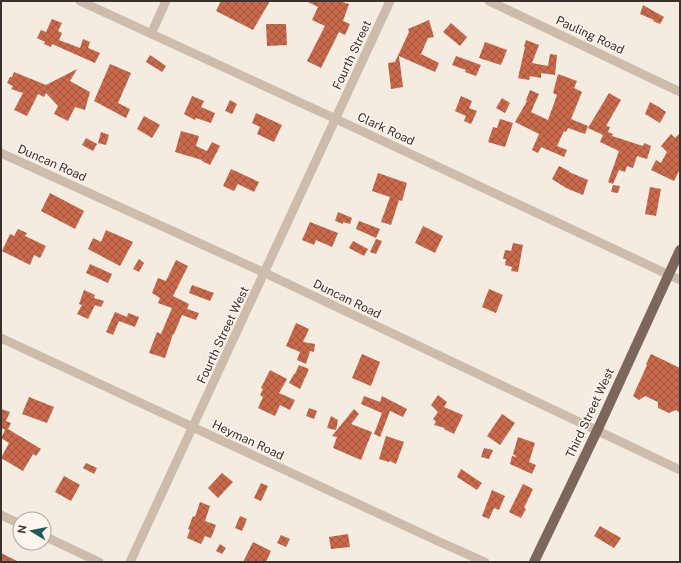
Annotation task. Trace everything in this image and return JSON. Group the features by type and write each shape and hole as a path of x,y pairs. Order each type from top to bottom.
{"main road":[{"name":"Third Street West","path":"534,562 680,250"}],"street":[{"name":"Clark Road","path":"80,1 680,280"},
{"path":"151,34 166,1"},
{"name":"Fourth Street","path":"336,119 390,1"},
{"name":"Pauling Road","path":"489,1 680,92"},
{"name":"Fourth Street West","path":"130,562 336,119"},
{"name":"Duncan Road","path":"1,153 265,273 680,470"},
{"name":"Heyman Road","path":"1,338 485,562"},
{"path":"1,515 12,520"},
{"path":"52,540 99,562"}],"building":[{"path":"221,1 270,1 253,30 216,11"},
{"path":"306,1 339,1 349,4 343,21 350,24 345,35 339,32 321,68 307,61 325,26 312,20 318,7"},
{"path":"643,5 664,17 660,24 640,14"},
{"path":"52,19 62,23 58,31 62,33 59,40 80,48 83,39 90,42 88,48 100,53 95,63 52,44 51,47 44,44 45,42 37,38 41,30 46,32"},
{"path":"429,20 434,37 428,38 421,54 439,63 435,72 399,56 403,87 391,89 388,63 395,62 409,32 408,29"},
{"path":"451,23 467,37 460,46 443,32"},
{"path":"266,24 286,24 287,45 267,46"},
{"path":"526,40 539,45 532,63 548,66 550,54 557,55 555,75 541,73 541,78 530,76 529,80 518,78"},
{"path":"485,42 507,50 501,65 479,58"},
{"path":"150,55 166,66 162,72 146,62"},
{"path":"456,56 481,65 476,76 465,72 466,70 452,65"},
{"path":"110,64 131,73 118,103 130,109 126,118 94,101"},
{"path":"77,69 70,81 90,92 85,110 75,107 68,121 54,114 58,106 46,93 44,97 38,94 27,116 14,110 23,93 11,89 13,86 7,83 14,72 46,85"},
{"path":"558,74 577,81 574,88 582,92 571,119 588,126 585,134 568,128 566,132 564,131 557,146 567,150 564,157 541,147 538,153 532,150 539,134 515,122 527,101 526,100 530,90 539,94 531,112 548,120 557,95 553,93"},
{"path":"609,93 621,100 606,126 610,127 608,132 613,134 612,136 643,146 644,143 651,146 647,159 637,156 633,168 627,166 625,172 619,170 613,184 608,182 619,151 600,142 603,135 588,128"},
{"path":"192,96 204,101 201,107 215,113 211,123 196,118 195,120 184,114"},
{"path":"461,96 472,101 469,108 477,111 471,124 464,121 466,116 455,111"},
{"path":"502,98 510,103 505,113 496,108"},
{"path":"230,100 237,104 232,114 225,111"},
{"path":"650,102 666,112 660,123 645,114"},
{"path":"256,113 282,125 274,142 257,134 260,127 252,123"},
{"path":"144,116 160,125 152,138 137,129"},
{"path":"500,119 513,123 505,147 488,142 493,127 497,128"},
{"path":"181,131 199,136 196,146 207,151 212,142 220,146 210,165 202,160 175,152"},
{"path":"101,132 109,135 106,145 98,143"},
{"path":"680,133 680,169 674,181 651,170 656,160 661,163 667,152 661,146 671,134 675,138"},
{"path":"86,138 97,144 93,151 82,145"},
{"path":"559,166 588,180 583,195 566,188 552,179"},
{"path":"231,169 259,182 254,192 238,184 234,191 223,186"},
{"path":"378,173 407,183 402,201 399,200 391,225 381,222 390,197 372,191"},
{"path":"613,185 620,186 618,193 611,192"},
{"path":"650,187 661,189 656,216 645,214"},
{"path":"50,193 84,211 75,229 41,211"},
{"path":"338,212 352,218 350,224 343,222 343,224 335,221"},
{"path":"359,221 380,229 376,238 356,229"},
{"path":"310,222 338,233 332,247 316,240 314,245 302,240"},
{"path":"423,226 443,236 435,253 415,243"},
{"path":"18,229 27,233 25,236 46,246 40,258 34,255 30,265 2,251 10,234 14,236"},
{"path":"106,230 133,242 120,266 88,249 93,238 101,242"},
{"path":"376,239 382,241 376,254 370,252"},
{"path":"353,241 368,249 364,256 349,248"},
{"path":"513,243 523,245 518,272 511,271 512,267 505,265 506,259 503,259 505,250 511,251"},
{"path":"139,259 144,263 139,272 133,269"},
{"path":"176,260 188,266 173,296 189,304 187,309 199,313 196,320 182,315 173,334 165,358 149,353 157,332 161,334 172,308 158,303 160,298 152,293 158,278 166,281"},
{"path":"90,264 112,274 108,283 86,273"},
{"path":"192,285 214,293 210,301 189,293"},
{"path":"489,289 503,295 496,313 482,307"},
{"path":"84,290 95,295 94,298 104,301 101,307 95,305 88,319 77,314 82,305 79,304"},
{"path":"115,312 127,317 128,313 139,317 135,327 119,321 113,335 106,332"},
{"path":"296,323 309,329 303,342 315,344 314,352 310,351 306,364 297,360 300,352 286,346"},
{"path":"362,354 380,362 371,386 352,378"},
{"path":"651,354 680,368 680,413 676,410 669,413 658,408 658,402 645,396 639,400 633,396"},
{"path":"299,365 309,369 300,389 289,383"},
{"path":"270,370 287,379 279,393 295,400 290,410 280,405 275,416 258,408 263,397 260,395 263,389 261,388"},
{"path":"438,395 447,402 444,407 463,415 454,434 444,429 445,428 434,425 436,421 433,419 438,412 431,405"},
{"path":"364,396 380,402 382,396 407,409 403,417 390,411 380,437 374,434 382,413 361,404"},
{"path":"29,397 54,407 47,423 22,414"},
{"path":"309,408 317,411 314,419 306,416"},
{"path":"1,409 10,412 6,421 11,423 8,429 41,449 36,456 33,454 23,471 1,458 9,443 1,438 5,430 3,428 1,432"},
{"path":"354,409 359,414 351,424 372,432 361,460 333,448 337,437 332,436"},
{"path":"502,414 515,423 500,445 487,436"},
{"path":"331,416 338,420 336,430 327,428"},
{"path":"386,436 404,442 396,464 379,459"},
{"path":"518,437 535,443 529,462 536,465 532,474 510,464 512,456 517,457 513,454"},
{"path":"484,448 493,450 489,459 481,457"},
{"path":"86,463 97,468 94,474 83,468"},
{"path":"461,469 482,483 477,490 457,477"},
{"path":"222,473 233,482 218,498 208,488"},
{"path":"64,476 80,485 71,501 55,492"},
{"path":"261,483 268,486 261,501 254,498"},
{"path":"523,484 533,489 521,518 509,512"},
{"path":"492,490 505,496 499,510 494,508 489,519 482,516"},
{"path":"200,502 210,506 205,521 216,525 211,538 205,536 201,544 187,538 190,530 188,529 193,516 195,517"},
{"path":"240,516 247,519 242,531 235,528"},
{"path":"600,526 621,538 614,548 594,536"},
{"path":"348,534 350,547 331,549 329,537"},
{"path":"281,535 290,539 286,547 277,543"},
{"path":"253,542 271,551 266,562 243,562"},
{"path":"220,544 226,548 222,554 216,551"},
{"path":"1,553 19,562 1,562"}]}
